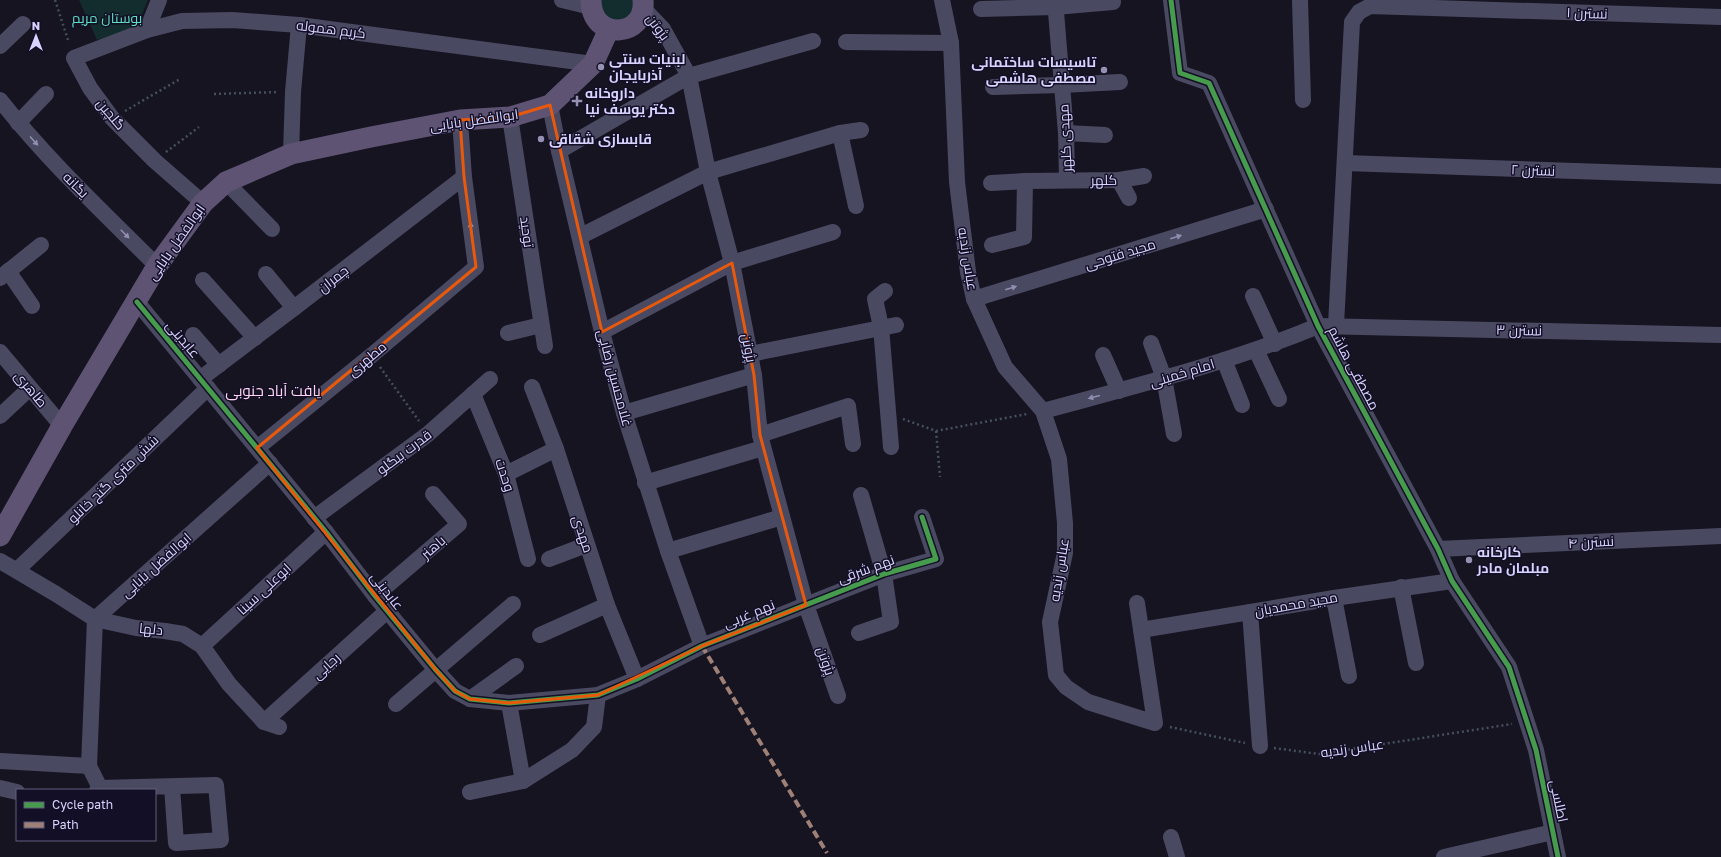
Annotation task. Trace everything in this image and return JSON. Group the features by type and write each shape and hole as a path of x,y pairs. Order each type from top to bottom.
{"main road":[{"path":"591,4 597,21 609,29 616,30 630,27 640,17 644,3"},
{"name":"ابوالفضل بابایی","path":"0,536 62,426 157,266 203,203 226,182 291,154 460,120 510,117 550,105 593,64 609,29"}],"street":[{"path":"147,30 159,0"},
{"path":"562,0 591,4"},
{"name":"عباس زندیه","path":"942,0 951,43 957,182 968,272 974,299 1005,367 1043,411 1059,459 1065,523 1065,553 1050,622 1056,675 1066,687 1088,702 1155,723"},
{"name":"مصطفی هاشم","path":"1171,0 1180,73 1209,82 1318,326 1438,549 1452,581 1509,667 1536,750"},
{"path":"1300,0 1303,100"},
{"path":"981,9 1055,3 1112,2"},
{"name":"پژوتن","path":"644,3 662,29 689,76 708,172 732,263 754,375 762,442 806,605 838,696"},
{"name":"مهدی کلهر","path":"1055,3 1066,133 1067,180"},
{"name":"نسترن ۱","path":"1345,163 1352,22 1359,12 1370,6 1721,18"},
{"name":"کریم هموله","path":"74,58 147,30 182,21 232,20 299,25 593,64"},
{"path":"0,46 23,24"},
{"path":"291,154 293,92 299,25"},
{"path":"559,151 689,76 813,42"},
{"path":"846,42 951,43"},
{"name":"گلچین","path":"74,58 90,88 112,118 155,161 203,203"},
{"path":"994,87 1120,82"},
{"path":"18,123 46,94"},
{"name":"یگانه","path":"0,100 18,123 58,168 157,266"},
{"name":"غلامحسین رضایی","path":"550,105 559,151 602,332 624,413 668,551 702,646"},
{"name":"توحید","path":"510,117 545,346"},
{"path":"460,120 464,177"},
{"path":"580,236 708,172 840,133 861,130"},
{"path":"840,133 856,206"},
{"path":"1066,133 1105,135"},
{"path":"1336,325 1345,163"},
{"name":"نسترن ۲","path":"1345,163 1721,176"},
{"name":"کلهر","path":"991,184 1025,181 1119,180 1144,176"},
{"name":"مطهری","path":"257,448 372,355 476,267 464,177"},
{"name":"چمران","path":"204,384 219,364 464,177"},
{"path":"1119,180 1129,198"},
{"path":"992,245 1024,237 1025,181"},
{"path":"226,182 272,229"},
{"name":"مجید فتوحی","path":"974,299 1266,210"},
{"path":"602,332 732,263 833,232"},
{"path":"32,306 4,275 41,245"},
{"path":"266,274 294,308"},
{"path":"203,280 255,338"},
{"path":"885,291 875,299 888,326 888,414 891,447"},
{"path":"1253,296 1275,344"},
{"name":"عابدینی","path":"137,302 326,532 387,611 455,691 470,699 509,703 598,695 637,679 702,646"},
{"path":"508,333 541,325"},
{"name":"نسترن ۳","path":"1318,326 1336,325 1721,335"},
{"path":"750,354 888,326"},
{"name":"امام خمینی","path":"1043,411 1119,391 1224,360 1275,344 1318,326"},
{"path":"193,335 219,364"},
{"path":"1151,343 1164,378 1174,434"},
{"path":"1256,350 1279,399"},
{"path":"1103,355 1119,391"},
{"name":"طاهری","path":"1,356 62,426"},
{"path":"1224,360 1242,405"},
{"path":"624,413 754,375"},
{"name":"قدرت بیگلو","path":"314,518 428,434 490,379"},
{"name":"شش متری گنج خانلو","path":"17,570 204,384"},
{"name":"مهدی","path":"532,387 556,449 607,605 637,679"},
{"path":"0,416 30,388"},
{"name":"وحدت","path":"473,394 506,474 528,559"},
{"path":"646,483 762,442 848,406 853,444"},
{"path":"506,474 556,449"},
{"name":"ابوالفضل بابایی","path":"95,620 270,463"},
{"name":"باهنر","path":"375,596 459,524 433,494"},
{"path":"859,633 891,622 884,574 861,495"},
{"path":"668,551 782,518"},
{"name":"نهم شرقی","path":"806,605 884,574 936,558 922,518"},
{"name":"ابوعلی سینا","path":"202,646 326,532"},
{"name":"نسترن ۴","path":"1438,549 1721,536"},
{"path":"549,559 586,544"},
{"name":"دلها","path":"0,561 17,570 95,620 136,628 183,634 202,646 229,684 272,725"},
{"name":"مجید محمدیان","path":"1141,630 1401,587 1452,581"},
{"path":"1401,587 1416,663"},
{"path":"1334,598 1349,676"},
{"path":"1137,603 1155,723"},
{"path":"396,704 435,669 513,604"},
{"path":"540,635 607,605"},
{"name":"نهم غربی","path":"702,646 806,605"},
{"name":"رجایی","path":"272,725 387,611"},
{"path":"1250,612 1260,746"},
{"path":"95,620 88,766 99,789 216,785 221,840 176,843 172,787"},
{"path":"470,699 516,666"},
{"path":"470,792 523,781 572,750 594,727 598,695"},
{"path":"509,703 523,781"},
{"name":"اطلسی","path":"1536,750 1558,857"},
{"path":"0,761 88,766"},
{"path":"0,788 16,792"},
{"path":"1444,857 1553,832"},
{"path":"1171,838 1176,857"}],"path":[{"path":"55,0 74,58"},
{"path":"112,118 180,79"},
{"path":"214,94 293,92"},
{"path":"155,161 199,127"},
{"path":"372,355 428,434"},
{"path":"888,414 936,431 1043,411"},
{"path":"936,431 940,477"}],"highlighted area":[{"path":"550,105 602,332 732,263 754,375 760,435 806,605 702,646 598,695 509,703 470,699 455,691 435,669 257,448 476,267 464,177 460,120 510,117"}],"green space":[{"name":"بوستان مریم","path":"79,0 148,0 136,29 97,40"},
{"path":"597,0 638,0 630,19 610,22"}],"marked path":[{"path":"702,646 827,853"}],"cycle path":[{"path":"1171,0 1180,73 1209,83 1318,326 1438,549 1452,581 1509,667 1536,750 1558,857"},
{"path":"137,302 326,532 375,596 435,669 455,691 470,699 509,703 598,695 637,679 702,646 884,574 936,559 922,517"}],"place":[{"name":"لبنیات سنتی آذربایجان","path":"601,67"},
{"name":"تاسیسات ساختمانی مصطفی هاشمی","path":"1104,70"},
{"name":"داروخانه دکتر یوسف نیا","path":"577,101"},
{"name":"قابسازی شقاقی","path":"541,139"},
{"name":"کارخانه مبلمان مادر","path":"1469,560"}],"district":[{"name":"یافت آباد جنوبی","path":"273,391"}]}
